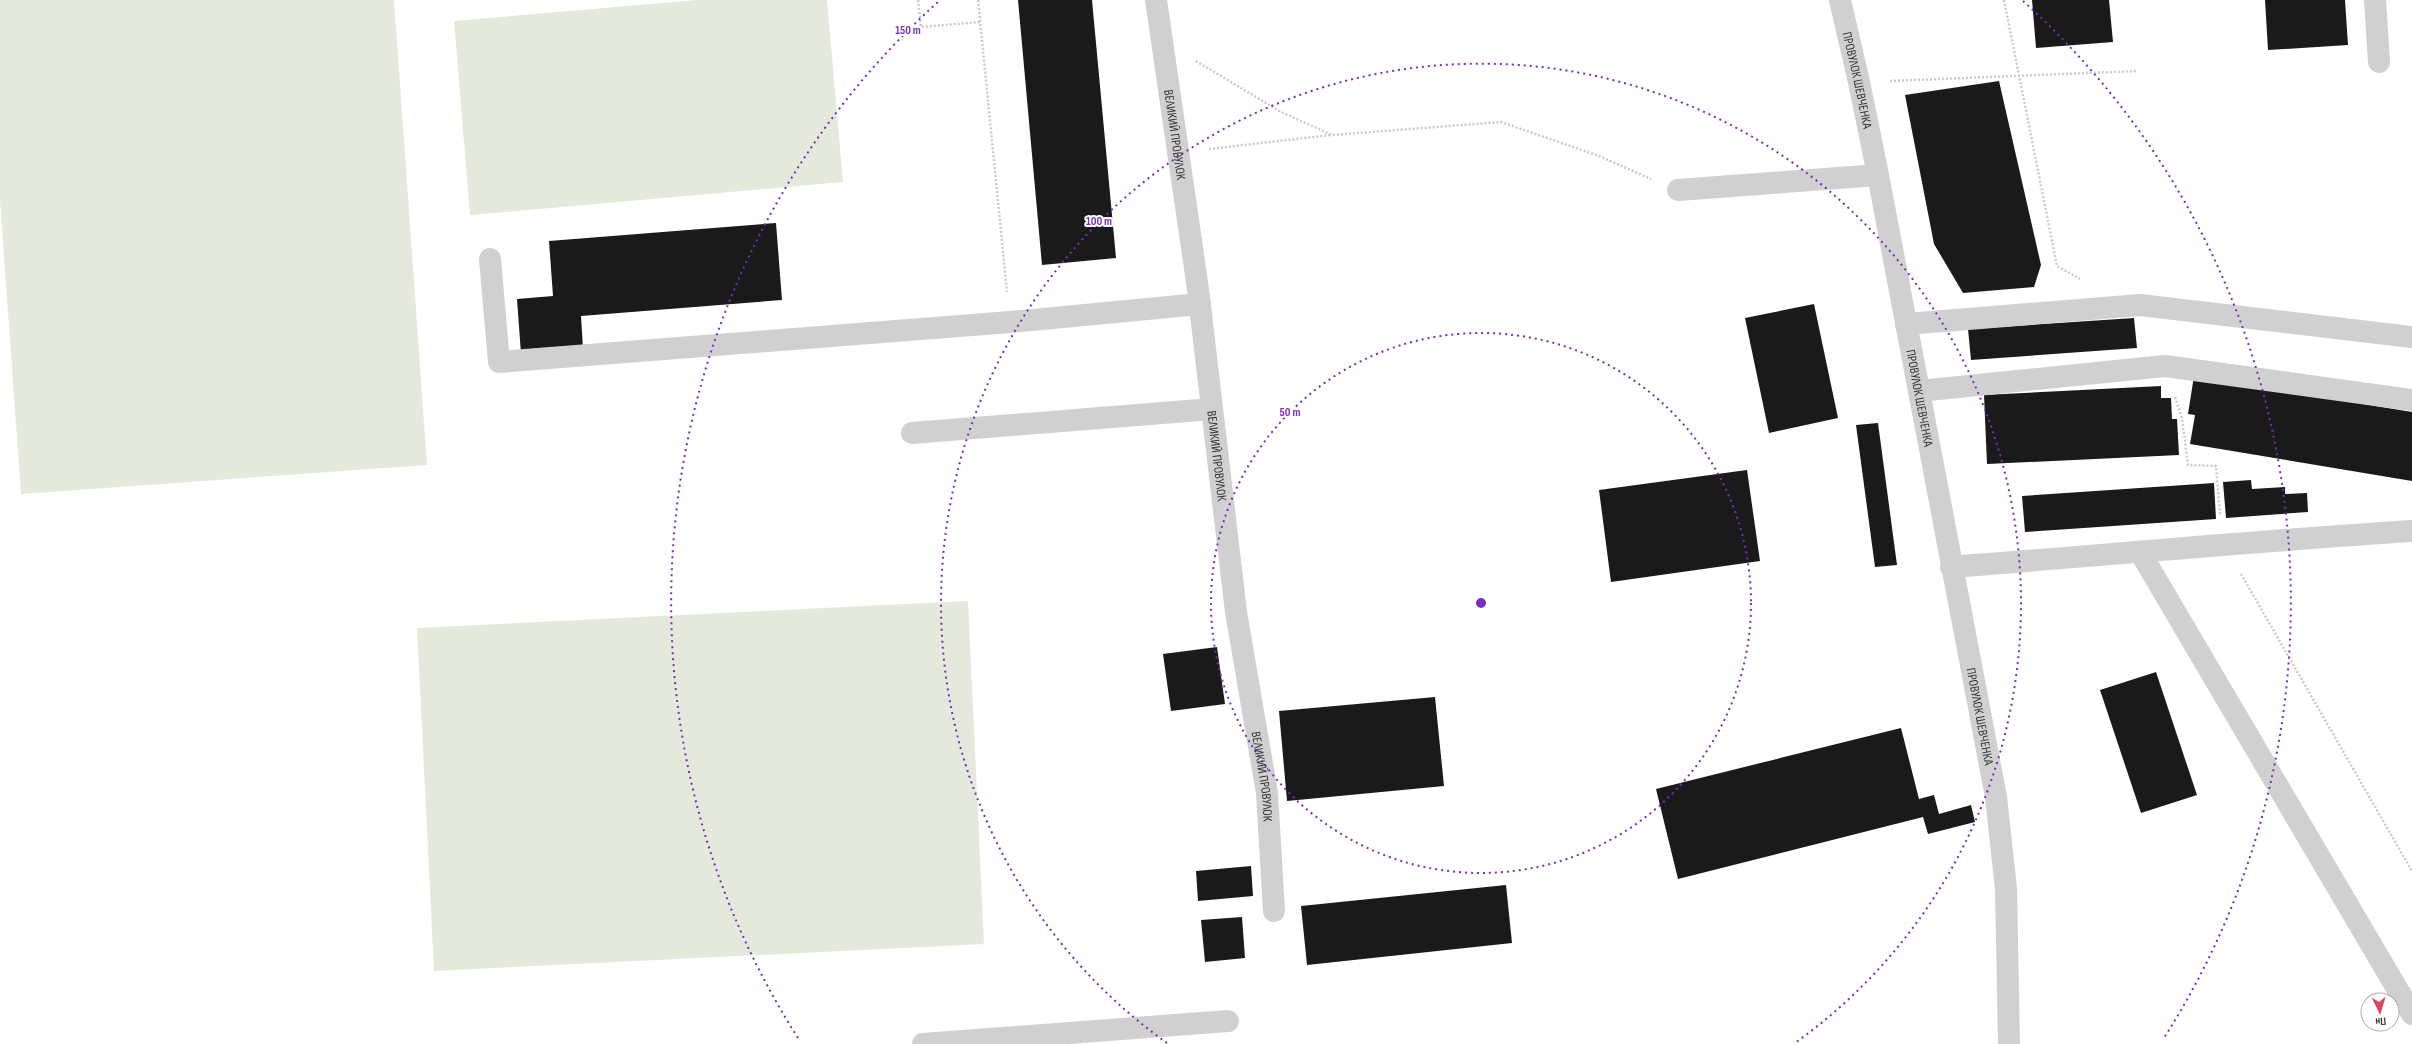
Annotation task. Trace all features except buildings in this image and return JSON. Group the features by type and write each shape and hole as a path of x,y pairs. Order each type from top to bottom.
{"street":[{"name":"ВЕЛИКИЙ ПРОВУЛОК","path":"1156,0 1200,304 1236,612 1267,793 1274,912"},
{"name":"ПРОВУЛОК ШЕВЧЕНКА","path":"1840,0 1878,175 1951,567 1996,796 2006,889 2009,1044"},
{"path":"2375,0 2379,62"},
{"path":"1678,190 1878,175"},
{"path":"490,259 499,362 1010,322 1200,304"},
{"path":"1906,324 2140,305 2412,337"},
{"path":"1919,391 2164,366 2412,400"},
{"path":"912,433 1212,409"},
{"path":"1951,567 2140,552 2223,543 2412,531"},
{"path":"2140,552 2412,1014"},
{"path":"923,1044 1228,1021"}],"path":[{"path":"918,0 921,28 980,22"},
{"path":"978,0 1010,322"},
{"path":"2004,0 2057,266 2082,280"},
{"path":"1162,40 1281,112 1332,135"},
{"path":"1859,82 2137,71"},
{"path":"1178,152 1332,135 1502,122 1599,156 1678,190"},
{"path":"2164,366 2182,418 2188,465 2216,466 2223,543 2412,871"}],"shaded area":[{"path":"0,0 394,0 427,465 21,494 0,201"},
{"path":"697,0 827,0 843,182 470,215 454,21"},
{"path":"968,601 984,944 434,971 417,628"}]}
